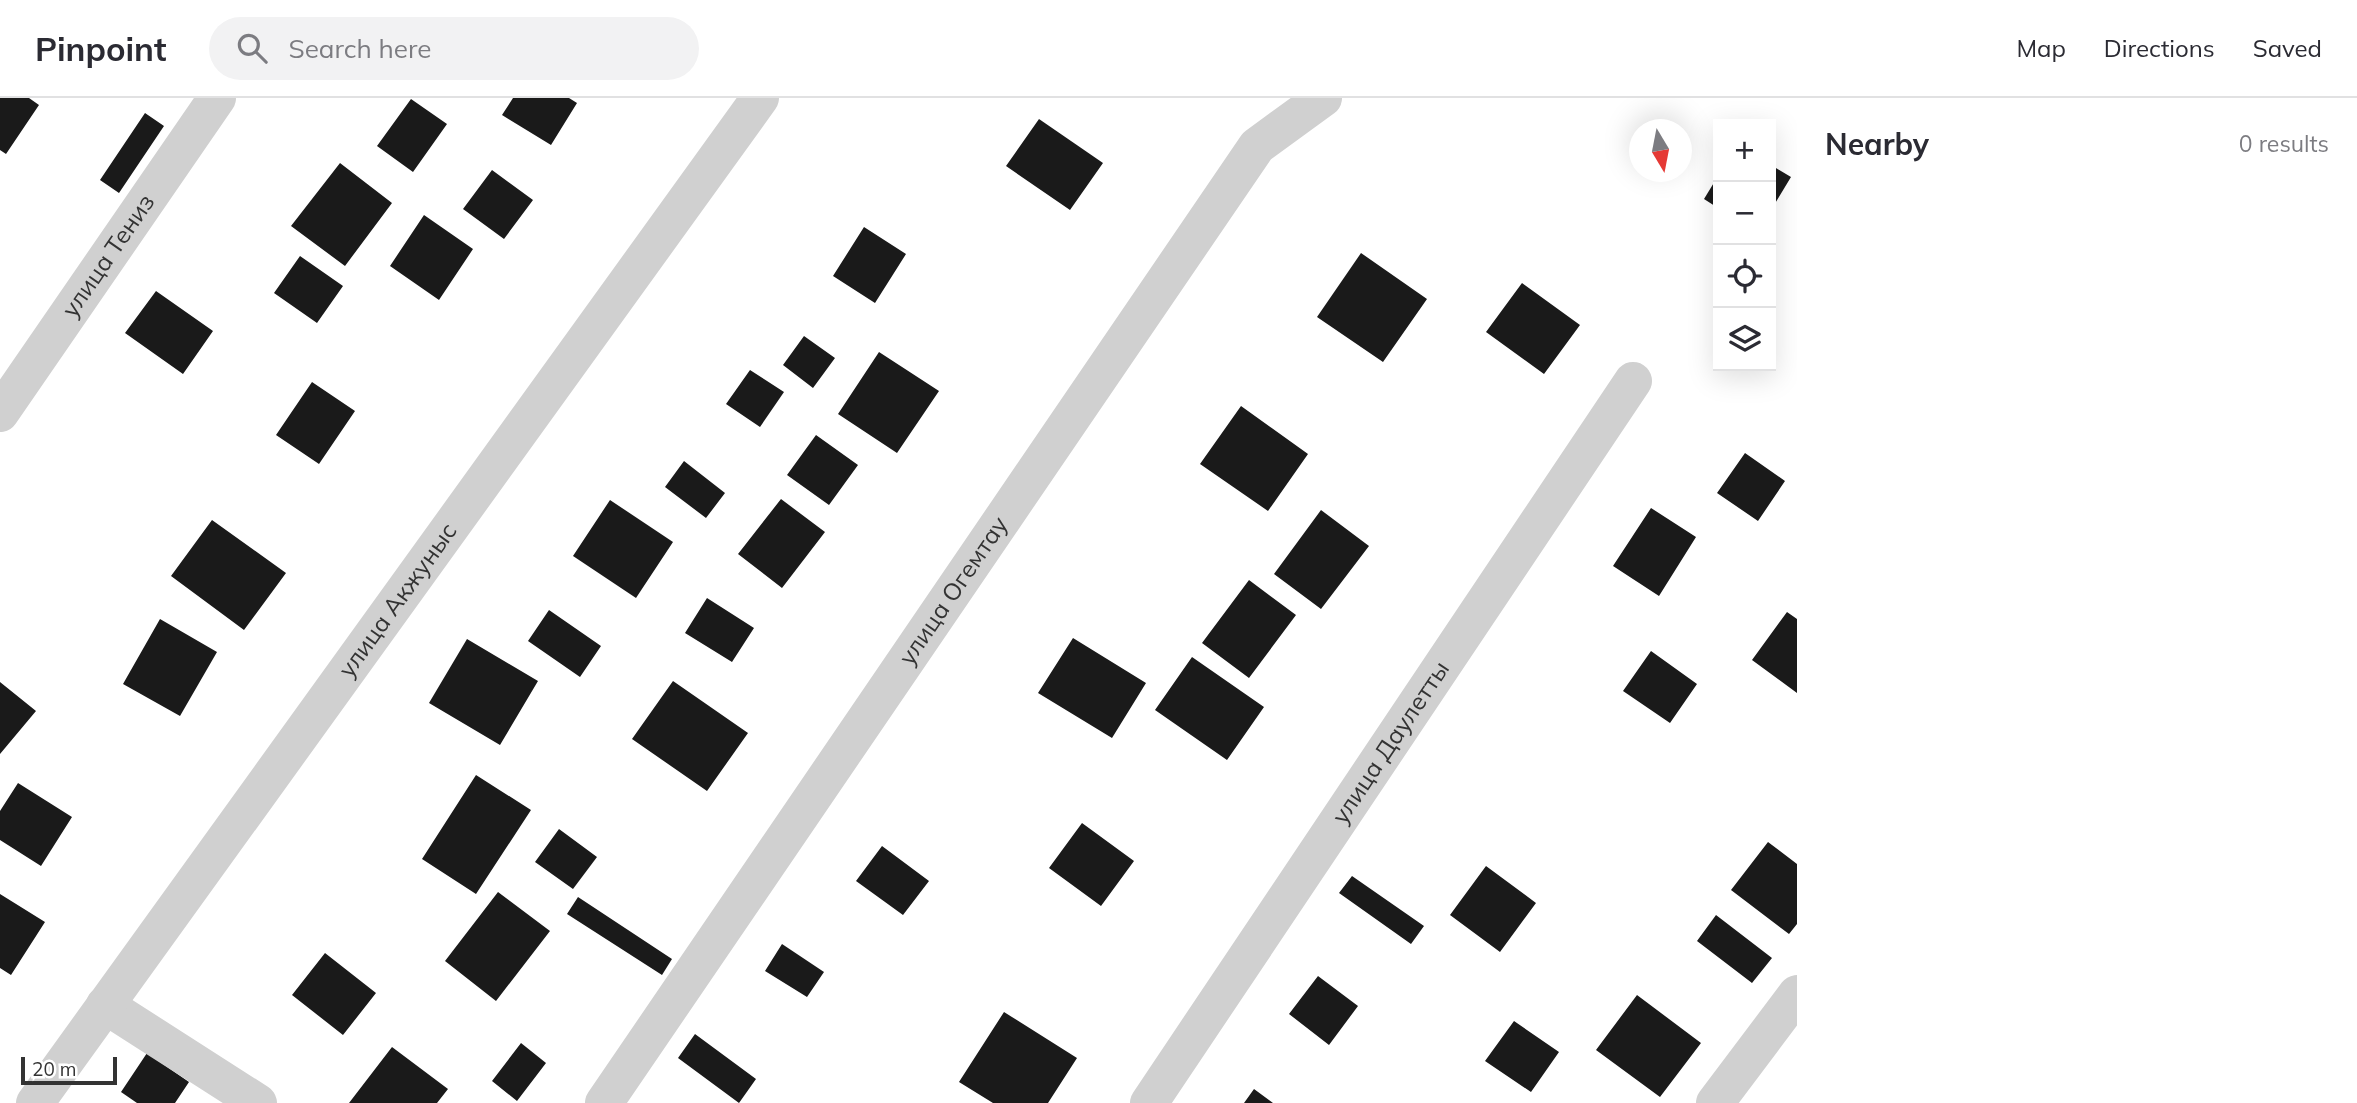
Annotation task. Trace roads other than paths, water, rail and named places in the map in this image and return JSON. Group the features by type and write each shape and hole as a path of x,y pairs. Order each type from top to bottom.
{"street":[{"name":"улица Тениз","path":"0,413 217,98"},
{"name":"улица Акжуныс","path":"34,1103 760,98"},
{"name":"улица Огемтау","path":"604,1103 1257,146 1323,98"},
{"name":"улица Даулетты","path":"1149,1103 1633,381"},
{"path":"1715,1103 1797,994"},
{"path":"105,1005 258,1103"}]}
